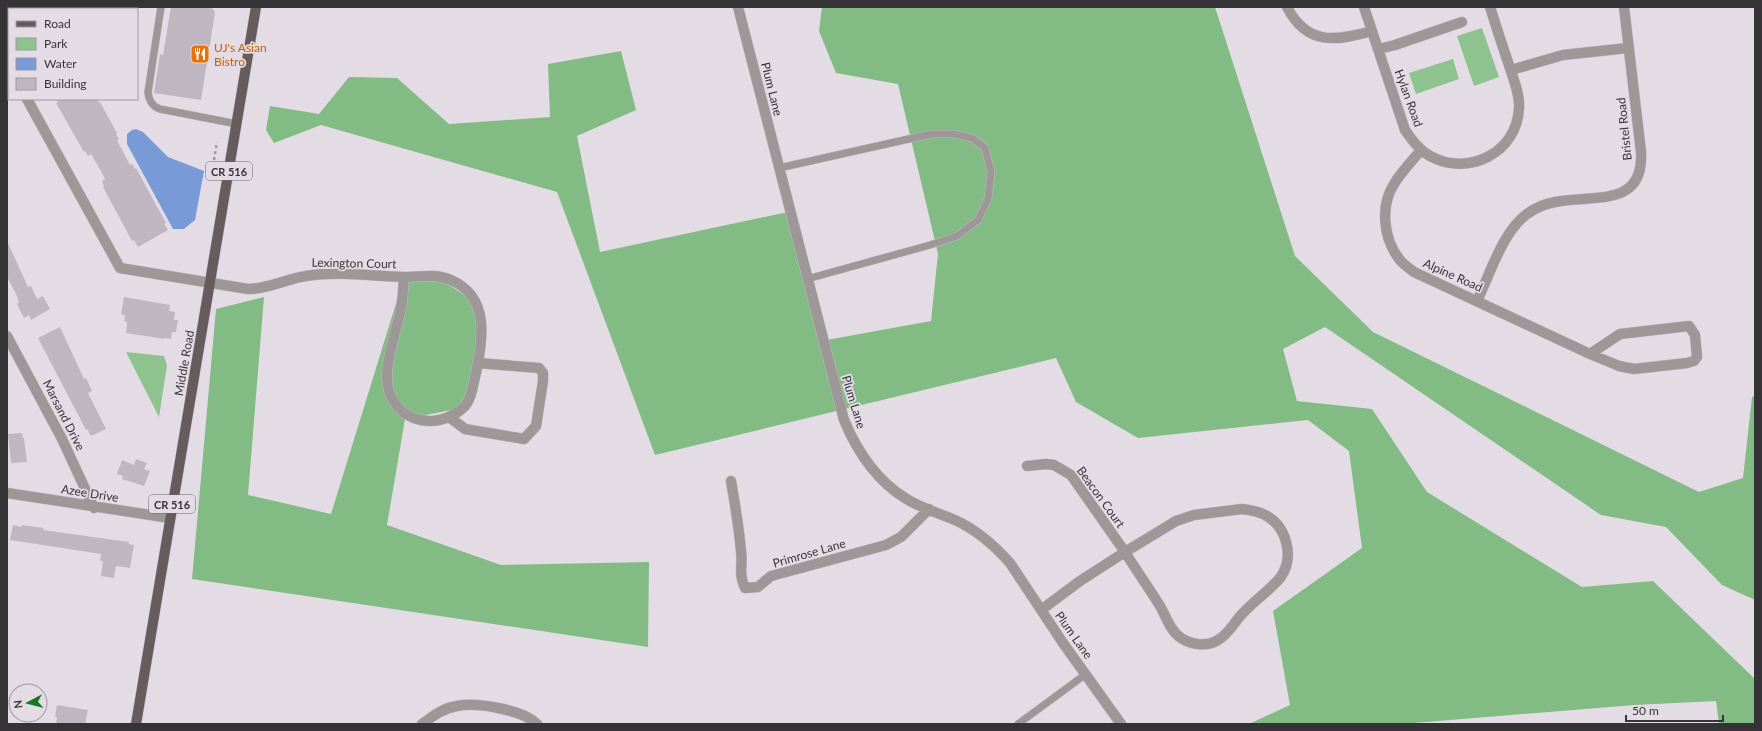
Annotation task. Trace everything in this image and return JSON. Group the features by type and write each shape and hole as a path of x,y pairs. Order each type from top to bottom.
{"main road":[{"name":"Middle Road","path":"136,724 211,284 256,7"}],"street":[{"name":"Plum Lane","path":"738,7 844,420 858,450 877,476 906,499 964,525 991,543 1010,563 1121,724"},
{"path":"1287,7 1291,16 1299,25 1310,33 1323,38 1336,39 1372,31"},
{"name":"Hylan Road","path":"1364,7 1405,130 1421,150 1436,159 1459,164 1475,163 1486,159 1502,147 1514,130 1519,111 1518,92 1490,7"},
{"name":"Bristel Road","path":"1477,301 1508,235 1525,216 1545,204 1608,198 1620,194 1630,188 1639,173 1641,157 1624,7"},
{"path":"1379,49 1462,22"},
{"path":"1510,70 1564,54 1628,48"},
{"name":"Lexington Court","path":"28,100 120,268 238,288 257,289 307,275 338,274 404,277 433,276 449,279 466,290 474,300 480,315 482,340 472,392 466,404 449,417 430,422 414,418 397,407 391,398 387,375 401,311 404,277"},
{"name":"Alpine Road","path":"1421,150 1394,184 1389,194 1385,219 1390,243 1400,260 1414,272 1590,354 1619,366 1634,369 1687,363 1694,361 1697,358 1695,335 1689,326 1620,334 1590,354"},
{"name":"Marsand Drive","path":"7,336 62,439 94,508"},
{"path":"449,417 465,429 524,439 536,426 543,381 543,373 539,368 478,363"},
{"name":"Beacon Court","path":"1028,466 1046,464 1054,465 1071,475 1125,552"},
{"name":"Primrose Lane","path":"731,481 742,553 740,567 741,579 745,588 758,587 771,576 886,545 901,537 929,509"},
{"name":"Azee Drive","path":"7,493 94,508 170,518"},
{"path":"1041,610 1080,581 1125,552 1176,521 1194,516 1242,509 1254,510 1266,515 1275,522 1285,537 1288,549 1286,565 1280,578 1234,623 1228,633 1219,640 1199,644 1191,643 1180,638 1175,633 1125,552"},
{"path":"422,724 443,710 470,704 514,712 524,715 537,724"}],"lane":[{"path":"161,7 148,92 148,99 151,104 160,109 237,124"},
{"path":"779,168 932,134 953,134 972,138 985,148 991,172 988,199 978,220 957,236 808,279"},
{"path":"1018,724 1086,674"}],"path":[{"path":"214,160 218,142"}],"green space":[{"path":"51,7 92,7 92,8"},
{"path":"822,7 1215,7 1295,256 1373,332 1699,492 1743,478 1752,397 1755,396 1755,600 1722,585 1666,527 1601,515 1325,327 1283,349 1297,401 1372,409 1427,492 1582,587 1653,581 1755,679 1755,724 1719,724 1716,701 1634,705 1402,724 1249,724 1290,705 1273,611 1362,548 1349,451 1308,420 1138,438 1076,402 1056,358 655,455 557,192 321,125 274,143 266,130 270,106 319,114 349,77 397,78 449,124 550,117 548,64 621,51 636,110 577,136 600,252 788,212 821,341 931,321 938,254 898,84 836,73 819,31"},
{"path":"1482,28 1499,77 1474,86 1457,36"},
{"path":"1453,59 1459,79 1416,94 1409,73"},
{"path":"434,275 475,302 478,346 462,408 405,419 387,525 501,565 649,562 648,647 192,579 216,309 264,297 248,495 331,514 402,284"},
{"path":"126,352 164,356 167,365 159,417"}],"water":[{"path":"136,129 143,132 168,157 204,171 195,220 184,229 173,229 127,144 127,134"}],"building":[{"path":"171,7 211,7 215,12 201,100 154,93 160,54 163,55"},
{"path":"56,100 98,100 99,103 100,102 117,133 116,134 119,139 117,140 130,165 132,164 135,169 136,168 166,223 164,224 168,230 138,247 134,240 132,241 103,187 102,181 105,179 102,173 91,154 88,156 85,151 84,152 56,103 58,103"},
{"path":"7,241 28,287 31,286 37,299 43,296 50,309 31,320 29,315 24,318 17,304 19,302 16,294 7,277"},
{"path":"124,297 170,305 169,311 175,312 174,320 178,320 176,332 172,332 171,339 126,333 127,322 124,321 125,315 121,314"},
{"path":"60,327 84,379 86,378 92,391 88,393 106,429 91,436 87,429 86,430 38,338"},
{"path":"22,433 27,462 11,463 8,434"},
{"path":"136,459 147,463 144,469 150,471 144,486 122,479 123,476 117,474 122,460 134,465"},
{"path":"13,525 44,528 43,530 129,542 129,544 134,545 130,568 116,566 114,578 101,576 103,561 100,561 101,554 10,540"},
{"path":"57,705 88,710 85,724 56,724 57,717 55,717"}],"place":[{"name":"UJ's Asian Bistro","path":"200,54"}]}
